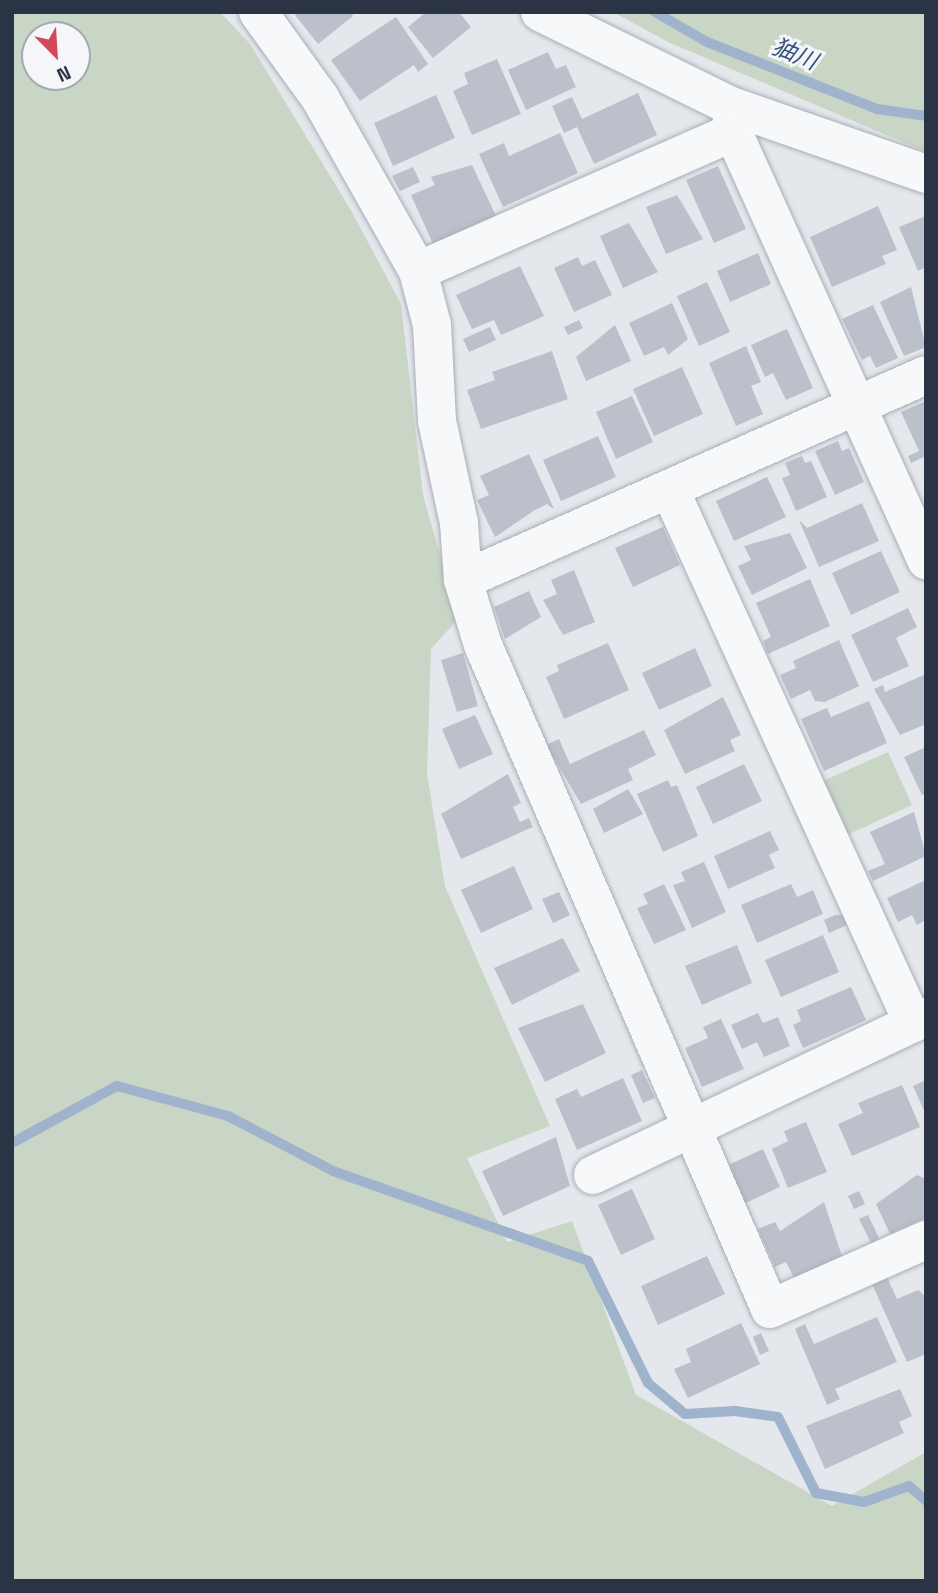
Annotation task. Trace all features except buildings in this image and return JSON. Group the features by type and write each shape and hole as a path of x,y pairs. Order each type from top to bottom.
{"street":[{"path":"258,12 320,98 418,271 432,325 437,421 459,523 463,580 483,645 689,1127 770,1309 926,1240"},
{"path":"540,12 732,119 926,174"},
{"path":"418,271 732,119"},
{"path":"732,119 856,407 926,560"},
{"path":"463,580 926,375"},
{"path":"593,1175 689,1127 919,1020 670,490"}],"green space":[{"path":"12,12 220,12 250,44 352,212 401,304 423,495 458,619 431,649 427,773 445,886 550,1126 467,1158 507,1242 572,1221 636,1395 832,1506 926,1452 926,1581 12,1581"},
{"path":"613,12 926,12 926,152 668,42"},
{"path":"888,752 912,805 847,835 823,781"}],"waterway":[{"name":"㹨川","path":"655,12 707,42 877,109 926,116"},
{"path":"12,1143 117,1086 228,1116 333,1171 588,1261 648,1383 685,1414 735,1411 778,1417 816,1493 864,1502 909,1486 926,1501"}]}
